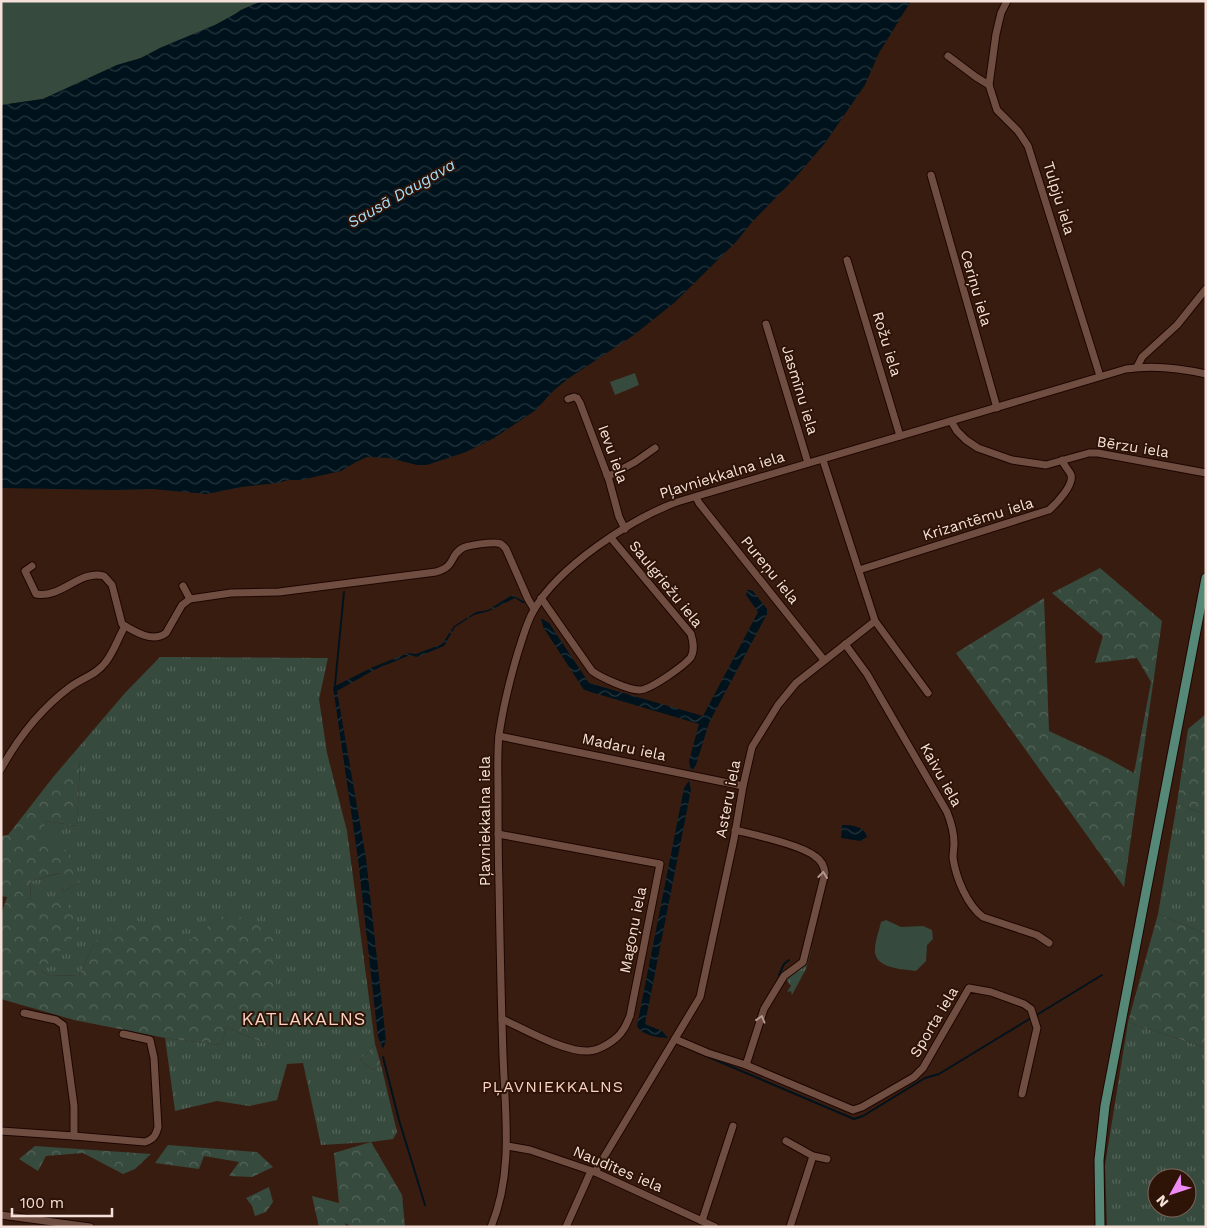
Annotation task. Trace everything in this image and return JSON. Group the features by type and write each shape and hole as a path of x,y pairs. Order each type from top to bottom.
{"main road":[{"path":"1101,1225 1099,1160 1105,1106 1206,578"}],"street":[{"path":"948,56 989,85 996,34 1001,13 1007,1"},
{"name":"Tulpju iela","path":"989,85 998,110 1018,131 1028,146 1100,376"},
{"name":"Ceriņu iela","path":"930,175 997,408"},
{"name":"Rožu iela","path":"847,260 900,436"},
{"path":"1137,367 1142,357 1177,325 1206,289"},
{"name":"Jasmīnu iela","path":"766,324 808,463"},
{"name":"Pļavniekkalna iela","path":"491,1227 501,1197 507,1146 498,834 499,736 510,678 528,620 542,598 566,570 611,538 656,510 677,502 1100,376 1137,367 1192,370 1206,374"},
{"name":"Ievu iela","path":"568,399 574,397 580,403 607,475 619,517 625,529"},
{"name":"Bērzu iela","path":"951,420 957,431 978,448 1012,460 1046,465 1089,453 1098,453 1206,473"},
{"path":"607,475 611,475 635,462 654,448"},
{"path":"823,460 875,620 928,693"},
{"name":"Krizantēmu iela","path":"859,570 1049,510 1064,494 1070,480 1071,475 1062,460"},
{"name":"Pureņu iela","path":"696,497 824,660"},
{"name":"Saulgriežu iela","path":"542,598 592,671 603,678 639,690 656,685 690,657 694,644 691,634 611,538"},
{"path":"32,566 25,571 31,586 36,594 45,596 56,593 87,577 95,575 104,576 112,585 120,620 125,626 152,638 166,633 182,605 190,599 231,593 279,592 436,572 449,566 456,553 465,547 494,543 501,544 506,549 534,609"},
{"path":"183,586 190,599"},
{"name":"Asteru iela","path":"566,1227 593,1171 700,997 752,748 787,692 796,682 875,620"},
{"path":"1,769 11,751 44,710 71,686 98,670 105,663 125,626"},
{"name":"Kaivu iela","path":"845,644 867,674 947,812 953,830 955,866 971,904 977,913 983,917 1037,935 1049,943"},
{"name":"Madaru iela","path":"499,736 743,786"},
{"path":"735,830 796,847 814,855 821,861 825,873 803,962 784,976 764,1009 746,1065"},
{"name":"Magoņu iela","path":"498,834 660,864 630,1016 622,1031 608,1044 599,1048 590,1051 576,1050 560,1045 502,1019"},
{"name":"Sporta iela","path":"675,1039 708,1053 746,1065 853,1110 862,1108 914,1077 923,1068 969,988 991,992 1024,1004 1031,1009 1037,1028 1022,1094"},
{"path":"24,1013 56,1020 63,1024 74,1106 74,1136"},
{"path":"1,1131 145,1142 152,1140 156,1135 158,1127 154,1058 150,1040 123,1034"},
{"path":"702,1221 732,1126"},
{"path":"786,1141 813,1156 827,1159"},
{"name":"Naudītes iela","path":"507,1146 530,1150 593,1171 715,1227"},
{"path":"790,1227 813,1156"},
{"path":"1,1215 90,1227"}],"green space":[{"path":"1,1 262,1 241,10 215,25 141,58 117,65 43,99 1,105"},
{"path":"635,373 639,385 615,395 610,382"},
{"path":"1100,568 1162,621 1124,887 956,653 1044,598 1049,731 1134,773 1151,682 1137,658 1095,663 1103,636 1052,593"},
{"path":"160,657 328,658 319,699 327,753 347,831 375,1044 360,1060 373,1070 381,1065 397,1132 393,1139 321,1145 303,1063 287,1064 277,1100 249,1106 217,1101 175,1111 165,1038 221,1045 226,1027 264,1043 226,913 183,946 95,942 79,975 49,976 41,970 30,901 31,881 60,873 63,892 81,881 38,843 46,821 77,826 80,761 54,776 125,693"},
{"path":"1206,714 1206,815 1177,803 1188,729"},
{"path":"80,760 77,826 46,821 39,842 61,841 81,881 63,892 59,873 31,881 30,901 64,897 80,930 41,970 49,976 79,975 95,942 119,922 161,923 183,945 226,913 276,928 276,1036 264,1043 226,1027 221,1045 165,1038 74,1020 1,999 1,915 7,897 1,896 1,836 8,835 54,776"},
{"path":"1177,803 1206,815 1206,934 1158,914"},
{"path":"1158,914 1206,934 1206,1048 1128,1022"},
{"path":"886,920 901,927 923,926 932,930 933,939 927,945 926,961 916,971 898,969 886,965 877,958 875,949 877,938 881,922"},
{"path":"812,947 806,969 792,995 791,991 787,992 791,986 785,978 805,964"},
{"path":"1128,1022 1206,1048 1206,1227 1107,1227 1105,1165"},
{"path":"375,1044 381,1065 373,1070 360,1060"},
{"path":"371,1142 402,1195 405,1227 352,1227 345,1223 346,1227 319,1227 312,1196 339,1203 334,1153"},
{"path":"168,1145 257,1152 273,1167 252,1177 229,1176 239,1162 204,1156 199,1169 155,1163"},
{"path":"35,1146 151,1154 135,1169 123,1174 83,1153 46,1156 38,1171 19,1159"},
{"path":"269,1187 273,1202 266,1212 255,1216 252,1206 246,1198"}],"water":[{"name":"Sausā Daugava","path":"262,1 911,1 879,53 865,85 825,143 736,242 674,303 634,335 569,378 553,391 536,410 494,438 466,452 427,465 417,465 389,458 367,457 341,471 301,480 288,480 241,487 207,494 152,489 1,488 1,105 43,99 117,65 141,58 215,25 241,10"},
{"path":"747,590 753,591 767,609 767,614 709,723 696,765 691,772 689,761 699,724 584,690 543,627 541,618 549,623 589,683 703,716 758,612 746,595"},
{"path":"512,595 525,602 524,604 515,598 489,611 474,615 455,627 444,646 417,657 410,655 374,670 337,691 366,858 386,1041 383,1049 378,1037 358,859 333,687 373,667 408,653 416,654 442,644 454,626 476,612 488,610"},
{"path":"689,780 691,790 645,1024 662,1031 668,1038 655,1037 642,1032 637,1026 684,788"},
{"path":"842,825 860,828 867,837 860,841 841,838"}],"waterway":[{"path":"335,685 344,592"},
{"path":"779,975 784,964 789,960"},
{"path":"1035,1016 1102,975"},
{"path":"692,1050 854,1119 863,1116 925,1078 939,1074 1031,1018"},
{"path":"383,1057 399,1120 425,1205"}],"district":[{"name":"KATLAKALNS","path":"304,1019"},
{"name":"PĻAVNIEKKALNS","path":"553,1086"}]}
